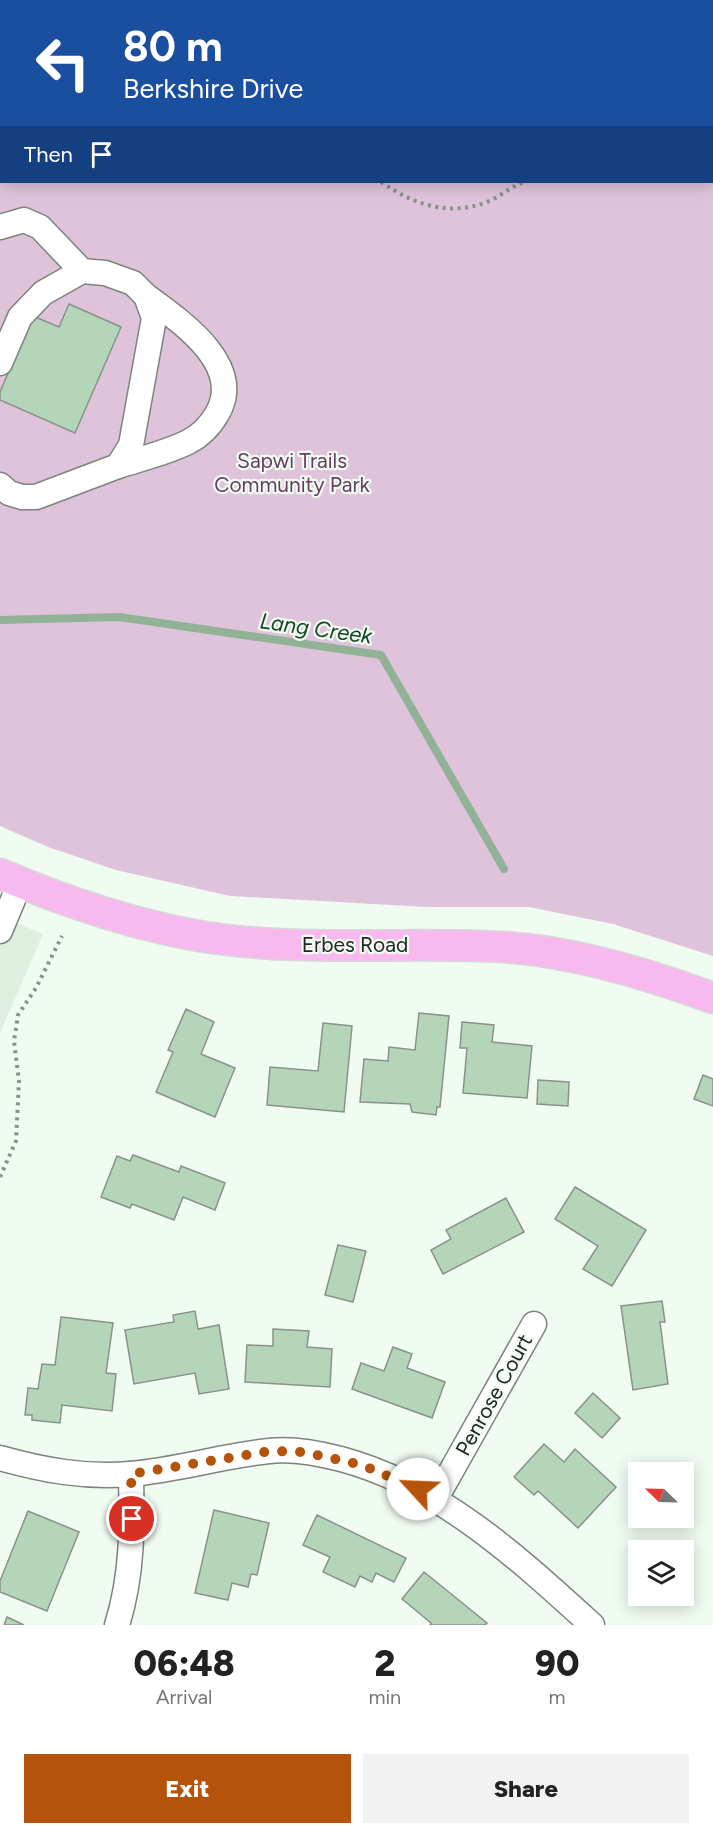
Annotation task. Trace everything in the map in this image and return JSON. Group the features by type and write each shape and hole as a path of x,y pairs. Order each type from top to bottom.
{"main road":[{"name":"Erbes Road","path":"10,878 119,917 199,936 317,946 504,947 542,952 639,972 713,998"}],"street":[{"path":"0,227 24,220 40,227 82,271"},
{"path":"0,363 20,316 43,293 82,271 105,273 133,283 203,344 221,371 226,387 219,409 209,427 188,442 36,497 15,495 0,485"},
{"path":"118,466 131,446 154,318 146,296"},
{"path":"0,931 10,878"},
{"name":"Penrose Court","path":"436,1498 534,1324"},
{"path":"0,1458 62,1472 131,1474 271,1451 303,1452 362,1465 436,1498 488,1534 592,1625"},
{"path":"117,1625 128,1590 133,1541 131,1474"}],"path":[{"path":"382,183 401,196 428,207 452,210 488,202 511,184"},
{"path":"0,1177 16,1141 19,1081 14,1041 18,1015 36,988 62,936"}],"shaded area":[{"path":"0,916 43,934 0,1033"}],"green space":[{"name":"Sapwi Trails Community Park","path":"0,183 713,183 713,956 613,924 529,907 426,907 230,896 116,870 48,847 0,826"}],"building":[{"path":"69,304 121,327 75,433 0,400 0,392 33,316 59,327"},
{"path":"186,1009 214,1022 201,1054 235,1068 215,1117 156,1092 173,1052 168,1050"},
{"path":"419,1013 449,1016 440,1107 437,1107 436,1115 412,1112 410,1104 360,1102 364,1059 388,1061 389,1047 415,1050"},
{"path":"462,1022 494,1025 492,1042 532,1046 527,1098 463,1093 467,1048 460,1048"},
{"path":"323,1023 352,1026 344,1112 267,1105 270,1067 318,1071"},
{"path":"703,1075 713,1079 713,1106 694,1099"},
{"path":"538,1080 569,1082 568,1106 537,1104"},
{"path":"133,1155 179,1172 181,1166 225,1183 215,1210 183,1197 174,1220 132,1204 130,1208 101,1197 117,1156 130,1161"},
{"path":"575,1187 646,1230 612,1286 583,1269 598,1246 555,1219"},
{"path":"506,1198 524,1232 443,1274 431,1250 451,1239 446,1230"},
{"path":"338,1245 366,1251 353,1302 325,1295"},
{"path":"662,1301 665,1322 660,1322 668,1384 633,1390 621,1306"},
{"path":"195,1311 198,1329 219,1325 229,1389 199,1394 195,1373 134,1384 125,1330 174,1322 173,1315"},
{"path":"61,1317 113,1323 106,1373 116,1374 112,1411 62,1405 60,1423 32,1420 32,1415 25,1415 28,1388 38,1389 42,1364 55,1365"},
{"path":"273,1329 309,1331 307,1347 332,1349 330,1387 245,1382 247,1345 273,1346"},
{"path":"393,1347 412,1354 407,1368 445,1382 432,1418 352,1389 361,1363 384,1371"},
{"path":"593,1393 620,1418 602,1438 575,1413"},
{"path":"544,1444 564,1462 575,1449 616,1487 578,1528 538,1491 534,1495 514,1477"},
{"path":"214,1510 269,1523 257,1575 251,1574 248,1587 232,1583 228,1600 195,1593"},
{"path":"28,1511 79,1532 47,1611 0,1592 0,1581"},
{"path":"317,1515 406,1558 394,1582 376,1573 372,1582 360,1576 355,1587 323,1572 330,1557 303,1545"},
{"path":"424,1572 487,1623 485,1625 430,1625 431,1623 402,1599"},
{"path":"7,1617 24,1625 4,1625"}],"waterway":[{"name":"Lang Creek","path":"0,620 119,617 381,655 504,869"}],"route":[{"path":"132,1519 131,1474 271,1451 330,1456 362,1465 418,1489"}]}
